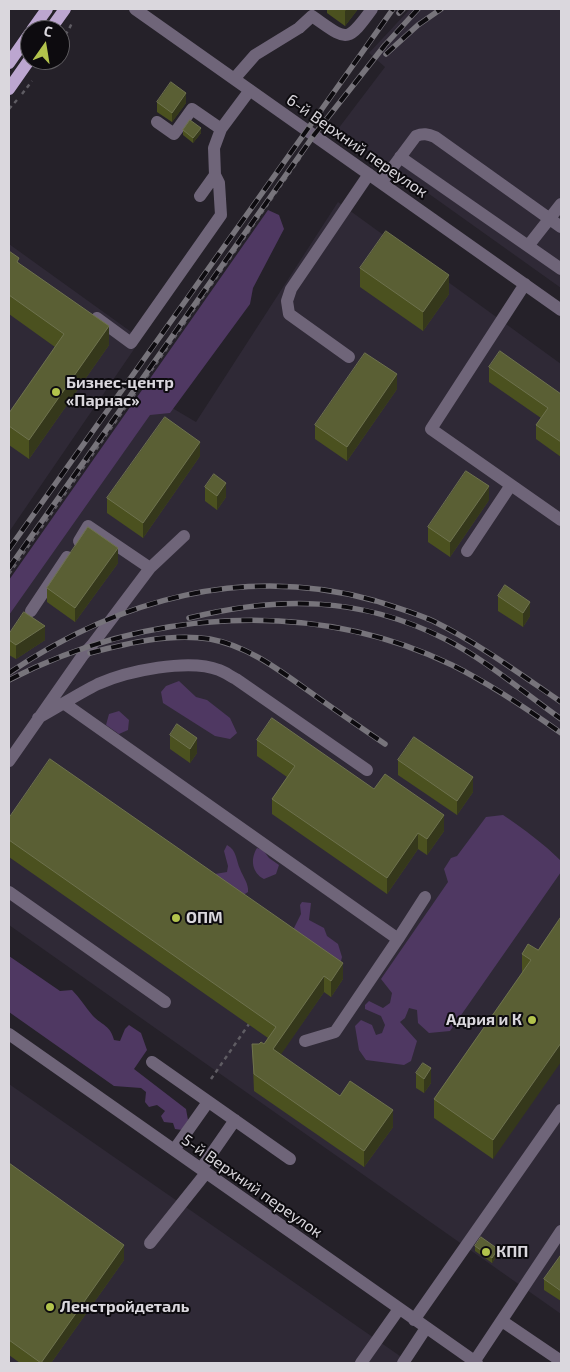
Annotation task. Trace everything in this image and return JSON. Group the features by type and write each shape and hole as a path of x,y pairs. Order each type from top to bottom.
{"main road":[{"path":"40,20 48,9"},
{"path":"57,20 65,9"},
{"path":"9,63 20,48"},
{"path":"9,89 22,70"}],"street":[{"name":"6-й Верхний переулок","path":"134,9 561,310"},
{"path":"234,79 255,55 299,28 315,12 338,34 345,36 357,30 372,9"},
{"path":"90,314 131,343 221,215 218,183 215,175 214,148 221,129 250,90"},
{"path":"157,122 174,134 192,109 221,129"},
{"path":"381,183 416,136 422,134 435,137 561,227"},
{"path":"400,157 561,270"},
{"path":"349,357 289,314 287,301 292,289 369,174"},
{"path":"200,196 215,175"},
{"path":"528,246 561,204"},
{"path":"525,284 431,429 561,520"},
{"path":"467,551 511,485"},
{"path":"31,611 88,526 150,568"},
{"path":"9,761 83,655 150,568 184,536"},
{"path":"38,718 100,683 123,675 175,666 201,666 218,670 236,679 367,770"},
{"path":"65,704 398,939"},
{"path":"9,892 165,1002"},
{"path":"305,1041 335,1032 425,897"},
{"name":"5-й Верхний переулок","path":"9,1034 475,1362"},
{"path":"152,1062 290,1159"},
{"path":"174,1150 208,1102"},
{"path":"414,1320 561,1110"},
{"path":"150,1244 204,1171 235,1120"},
{"path":"475,1362 561,1231"},
{"path":"362,1363 399,1309"},
{"path":"502,1321 561,1361"},
{"path":"403,1363 426,1328"}],"path":[{"path":"70,28 74,19"},
{"path":"9,574 304,154"},
{"path":"211,1079 249,1024"}],"shaded area":[{"path":"410,9 561,9 561,288 338,129 385,67 369,53"},
{"path":"338,202 561,364 561,1314 9,925 9,613 157,399 196,422"},
{"path":"268,210 279,215 284,229 253,288 250,304 170,413 150,415 9,615 9,580"},
{"path":"9,244 141,339 9,532"},
{"path":"179,681 196,697 207,700 230,718 237,733 230,739 215,736 163,703 161,692 166,686"},
{"path":"119,711 129,720 128,730 119,734 106,725 109,714"},
{"path":"503,815 534,837 561,861 561,872 450,1031 429,1033 418,1023 417,1010 409,1008 405,1018 400,1022 417,1041 411,1061 404,1065 366,1060 359,1050 355,1026 361,1020 372,1025 376,1035 382,1033 385,1025 381,1016 365,1009 365,1005 369,1001 383,1008 390,1003 392,993 381,979 448,882 444,869 451,858 457,856 486,817"},
{"path":"227,845 234,853 248,886 248,892 240,897 215,874 227,872 228,866 224,851"},
{"path":"257,848 263,850 269,858 279,865 276,874 264,879 257,873 253,865 253,857"},
{"path":"302,902 311,903 309,920 324,928 327,936 338,944 342,957 340,965 291,934 301,914 300,905"},
{"path":"9,956 60,991 72,990 93,1016 108,1028 114,1040 120,1041 125,1029 129,1025 141,1033 147,1050 134,1069 186,1109 188,1120 182,1130 175,1129 173,1123 164,1122 161,1116 165,1111 157,1105 149,1107 145,1102 146,1092 141,1088 114,1086 9,1012"},
{"path":"9,1084 410,1363 9,1363"}],"building":[{"path":"171,82 186,93 172,113 157,102"},
{"path":"190,120 201,128 193,138 183,130"},
{"path":"386,231 449,275 423,312 360,268"},
{"name":"Бизнес-центр «Парнас»","path":"9,251 19,258 17,262 109,326 29,440 9,426 9,413 64,334 9,295"},
{"path":"500,351 561,394 561,442 536,425 548,408 489,367"},
{"path":"365,353 397,374 347,447 315,425"},
{"path":"165,417 200,442 143,523 107,498"},
{"path":"466,471 489,486 450,542 428,527"},
{"path":"214,474 226,483 217,496 205,487"},
{"path":"88,527 118,548 75,608 47,588"},
{"path":"505,585 530,602 523,613 498,596"},
{"path":"24,612 45,626 16,645 9,640 9,634"},
{"path":"272,718 374,789 385,774 444,815 427,839 418,833 387,878 272,799 295,766 257,740"},
{"path":"177,724 197,738 190,749 170,735"},
{"path":"414,737 473,777 457,801 398,760"},
{"name":"ОПМ","path":"50,759 343,963 331,981 324,976 273,1049 340,1096 350,1081 393,1110 364,1151 254,1074 252,1044 259,1044 261,1042 264,1044 276,1027 9,840 9,818"},
{"name":"Адрия и К","path":"561,917 561,1043 493,1140 434,1099 531,960 522,954 528,944 538,950"},
{"path":"423,1063 431,1068 424,1079 416,1073"},
{"name":"Ленстройдеталь","path":"9,1163 124,1245 41,1363 9,1340"},
{"path":"481,1237 498,1249 492,1258 475,1246"},
{"path":"561,1255 561,1291 544,1279"}],"railway":[{"path":"9,549 393,9"},
{"path":"399,13 403,9"},
{"path":"9,568 314,135 385,45 418,9"},
{"path":"386,54 418,25 441,9"},
{"path":"9,673 51,647 94,625 139,608 185,595 231,588 279,586 327,590 376,601 426,618 482,649 561,702"},
{"path":"189,618 255,606 287,604 319,604 382,614 413,625 460,647 490,666 561,719"},
{"path":"9,680 61,656 116,639 172,627 229,621 286,621 342,629 398,643 452,665 480,680 535,714 561,733"},
{"path":"90,653 164,638 195,637 224,642 250,653 275,667 385,744"}],"place":[{"name":"Бизнес-центр «Парнас»","path":"56,392"},
{"name":"ОПМ","path":"176,918"},
{"name":"Адрия и К","path":"532,1020"},
{"name":"КПП","path":"486,1252"},
{"name":"Ленстройдеталь","path":"50,1307"}]}
